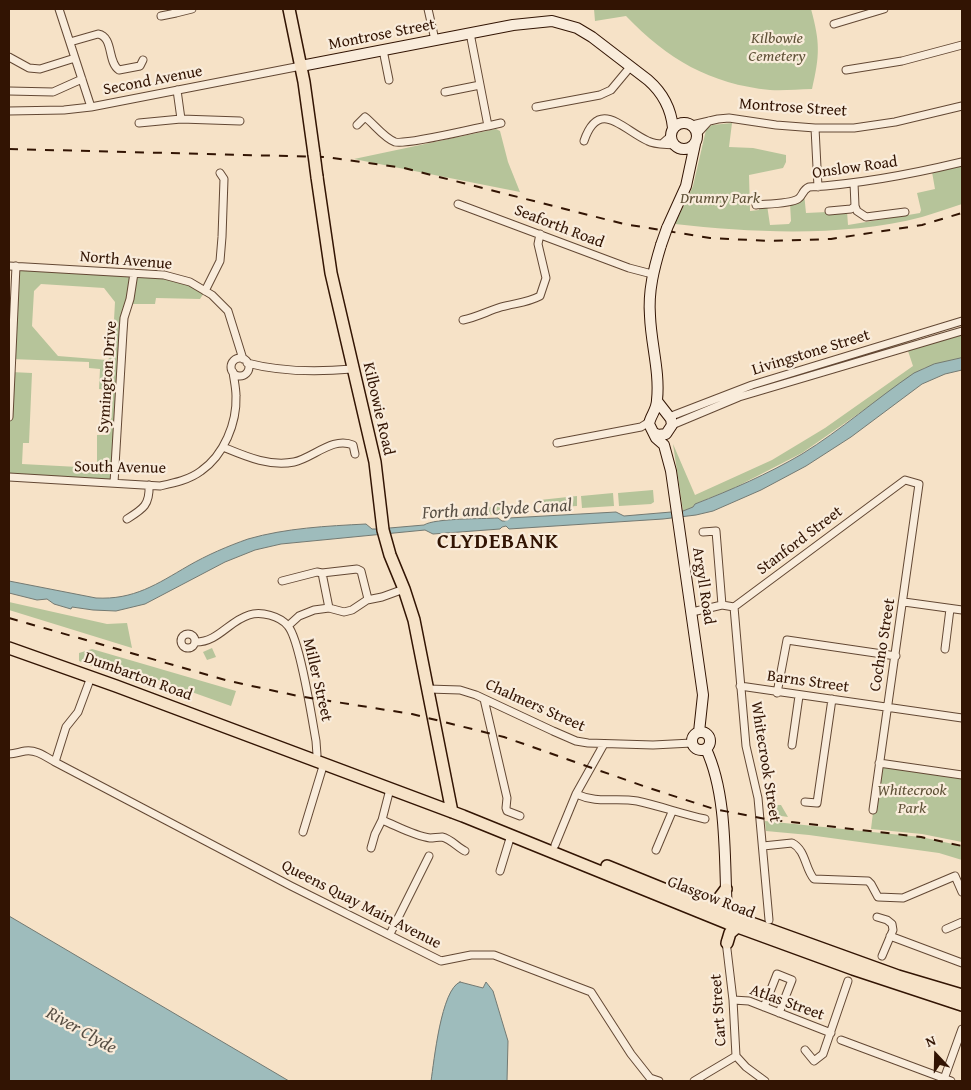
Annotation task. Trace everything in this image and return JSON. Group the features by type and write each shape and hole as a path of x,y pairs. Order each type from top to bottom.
{"main road":[{"name":"Kilbowie Road","path":"289,9 301,66 328,260 375,462 381,519 390,555 414,620 452,809"},
{"name":"Dumbarton Road","path":"9,648 452,809"},
{"name":"Dumbarton Road","path":"319,760 390,789 452,809"},
{"name":"Glasgow Road","path":"452,809 511,835 553,848 853,969 962,1005"},
{"name":"Glasgow Road","path":"452,809 707,906 730,921 962,995"},
{"path":"707,906 717,901 726,889"},
{"path":"726,943 730,933 730,921"}],"street":[{"path":"59,9 91,107"},
{"path":"161,16 175,11 192,9"},
{"path":"428,9 435,40"},
{"path":"834,24 884,9"},
{"name":"Montrose Street","path":"301,66 536,21 552,21 577,28 631,66 656,87 671,113 691,127 709,120 735,119 815,128 866,126 924,116 962,106"},
{"path":"470,33 488,126"},
{"path":"70,42 98,34 103,35 106,38 114,64 119,70 140,66 143,60"},
{"path":"846,70 902,61 962,44"},
{"path":"383,50 389,80"},
{"path":"9,57 29,68 40,69 75,58"},
{"name":"Second Avenue","path":"9,111 64,110 91,107 301,66"},
{"path":"536,107 600,95 611,90 631,66"},
{"path":"9,91 53,92 82,79"},
{"path":"444,92 480,85"},
{"path":"177,90 181,119"},
{"name":"Montrose Street","path":"671,113 673,140"},
{"path":"357,125 365,117 387,137 396,142 418,140 501,124"},
{"path":"139,123 181,119 240,121"},
{"path":"584,141 593,123 604,119 621,124 648,142 673,140 691,127 695,144 686,186 667,228 652,274 650,316 658,401 668,422"},
{"path":"815,128 818,187"},
{"path":"673,140 687,149 695,144"},
{"path":"673,140 691,160"},
{"name":"Onslow Road","path":"756,206 794,201 806,188 906,175 962,162"},
{"path":"205,291 220,261 224,179 220,174"},
{"path":"854,183 855,206 866,217 905,212"},
{"name":"Seaforth Road","path":"458,204 629,268 652,274"},
{"path":"829,211 851,209 855,206"},
{"path":"463,320 504,306 531,301 540,296 546,278 538,244 540,234"},
{"path":"9,417 13,266"},
{"name":"North Avenue","path":"13,266 164,275 190,282 212,295 228,312 245,361"},
{"name":"Symington Drive","path":"114,483 123,325 134,273"},
{"name":"Livingstone Street","path":"668,422 752,385 962,320"},
{"name":"Livingstone Street","path":"668,422 739,397 962,331"},
{"name":"North Avenue","path":"233,361 237,342"},
{"path":"266,368 237,376 232,372 231,367 233,361 238,359 266,368 325,372 352,369"},
{"path":"245,361 245,374"},
{"name":"South Avenue","path":"9,477 160,486 181,481 201,471 223,446 230,431 236,409 236,394 232,372"},
{"name":"South Avenue","path":"236,394 245,374"},
{"path":"650,425 658,401"},
{"path":"557,443 650,425 660,412 668,422"},
{"path":"650,425 658,435 668,422"},
{"name":"Argyll Road","path":"664,445 668,422"},
{"name":"Argyll Road","path":"650,425 664,445 671,471 703,695 699,732"},
{"path":"223,446 262,461 294,462 342,443 352,445 355,454"},
{"name":"Stanford Street","path":"734,607 905,480 919,484"},
{"name":"Cochno Street","path":"873,810 904,602 919,484"},
{"path":"127,519 144,508 150,497 149,485"},
{"path":"703,532 716,531 722,605"},
{"path":"282,581 317,572 322,574 357,569 361,571 368,599"},
{"path":"322,574 329,608"},
{"path":"288,626 299,616 314,610 329,608 344,612 352,610 368,599 382,597 404,589"},
{"path":"904,602 962,610"},
{"path":"692,612 722,605 734,607"},
{"name":"Whitecrook Street","path":"734,607 746,746 758,798 769,920"},
{"path":"946,649 950,609"},
{"name":"Miller Street","path":"196,642 214,638 234,622 249,615 261,613 279,619 288,626 296,642 319,760"},
{"path":"777,693 787,640 896,656"},
{"path":"55,762 66,727 78,712 91,677"},
{"name":"Barns Street","path":"740,686 777,693 962,718"},
{"name":"Chalmers Street","path":"428,689 460,690 576,741 604,744 653,745 692,743"},
{"path":"792,745 799,696"},
{"path":"484,699 507,798 506,808 507,811 520,816"},
{"path":"805,802 817,804 832,699"},
{"path":"699,732 706,733 710,739 709,746 703,750 696,749 692,743 693,736 699,732"},
{"path":"553,848 576,794 604,744"},
{"path":"706,749 715,774 719,798 730,921"},
{"name":"Queens Quay Main Avenue","path":"9,754 35,751 282,881 441,960 471,955 494,955 590,992 631,1054 650,1078 659,1081"},
{"path":"304,832 319,760"},
{"path":"880,763 962,775"},
{"path":"371,848 382,820 390,789"},
{"path":"576,794 592,800 638,802 706,819"},
{"path":"656,850 672,812"},
{"path":"382,820 430,838 443,837 458,848 466,851"},
{"path":"500,871 511,835"},
{"path":"763,846 792,843 800,848 814,879 868,881 878,897 903,898 956,876 962,892"},
{"path":"390,934 430,856"},
{"path":"877,917 887,920 892,924 893,930 882,956"},
{"path":"946,929 962,922"},
{"path":"890,936 962,963"},
{"name":"Cart Street","path":"726,943 733,1000 736,1056 746,1067 763,1080"},
{"path":"764,1007 778,974 792,980 779,1013"},
{"path":"805,1050 814,1061 823,1054 848,981"},
{"name":"Atlas Street","path":"733,1000 743,1000 764,1007 831,1033"},
{"path":"841,1040 947,1080 962,1029"},
{"path":"694,1081 736,1056"}],"green space":[{"name":"Kilbowie Cemetery","path":"594,9 811,9 818,49 812,89 770,90 728,82 691,67 674,57 657,45 626,16 595,21"},
{"name":"Drumry Park","path":"732,123 729,147 753,148 786,155 786,162 783,168 749,175 750,211 759,210 759,206 767,205 770,225 789,224 791,221 790,203 804,193 806,213 847,211 848,225 920,213 917,193 935,189 932,172 962,164 962,204 922,217 862,228 768,231 675,224 693,186 706,130 712,125"},
{"path":"496,129 500,131 508,162 520,192 354,159"},
{"path":"16,266 164,275 205,291 200,299 156,298 155,304 129,304 114,483 9,477 11,372 32,373 29,443 23,443 22,464 97,468 97,435 107,435 109,390 99,389 100,369 89,368 89,362 11,359","holes":["41,284 104,288 115,302 112,356 107,360 58,356 32,326 34,291"]},
{"path":"962,334 962,358 924,368 802,453 734,488 683,511 673,444 695,495 772,460 825,428 913,366 908,351"},
{"path":"653,490 654,502 651,504 619,506 618,493"},
{"path":"613,493 614,506 582,508 581,496"},
{"path":"577,496 577,506 542,508 540,500"},
{"path":"501,505 502,514 493,515 472,511"},
{"path":"9,602 107,624 127,623 132,648 9,610"},
{"path":"212,648 216,657 207,660 203,652"},
{"path":"92,649 236,691 231,706 144,675 138,683 79,661 79,653"},
{"name":"Whitecrook Park","path":"879,763 962,775 962,842 922,834 871,829"},
{"path":"767,805 781,805 788,817 769,814"},
{"path":"765,821 921,837 962,846 962,860 939,853 766,831"}],"water":[{"path":"962,358 962,370 945,374 922,384 851,437 806,466 761,490 713,511 663,519 509,529 506,526 500,529 433,534 425,530 281,544 255,550 225,562 145,604 116,611 72,607 71,609 54,604 47,599 37,600 9,593 9,581 96,598 134,594 145,590 203,558 240,542 262,535 307,528 366,524 372,529 378,529 424,525 438,521 459,519 498,518 505,521 509,518 616,512 624,516 683,511 763,475 802,454 831,435 914,373 934,364"},
{"name":"River Clyde","path":"9,916 289,1081 9,1081"},
{"path":"460,982 483,988 486,982 493,991 508,1041 507,1081 431,1081 443,1011 453,987"}],"railway":[{"path":"9,149 325,157 404,168 624,224 710,238 770,241 831,239 922,225 962,213"},
{"path":"9,618 229,681 298,696 412,714 504,737 714,809 766,819 921,837 962,846"}],"district":[{"name":"CLYDEBANK","path":"498,543"}],"water label":[{"name":"Forth and Clyde Canal","path":"497,510"}]}
